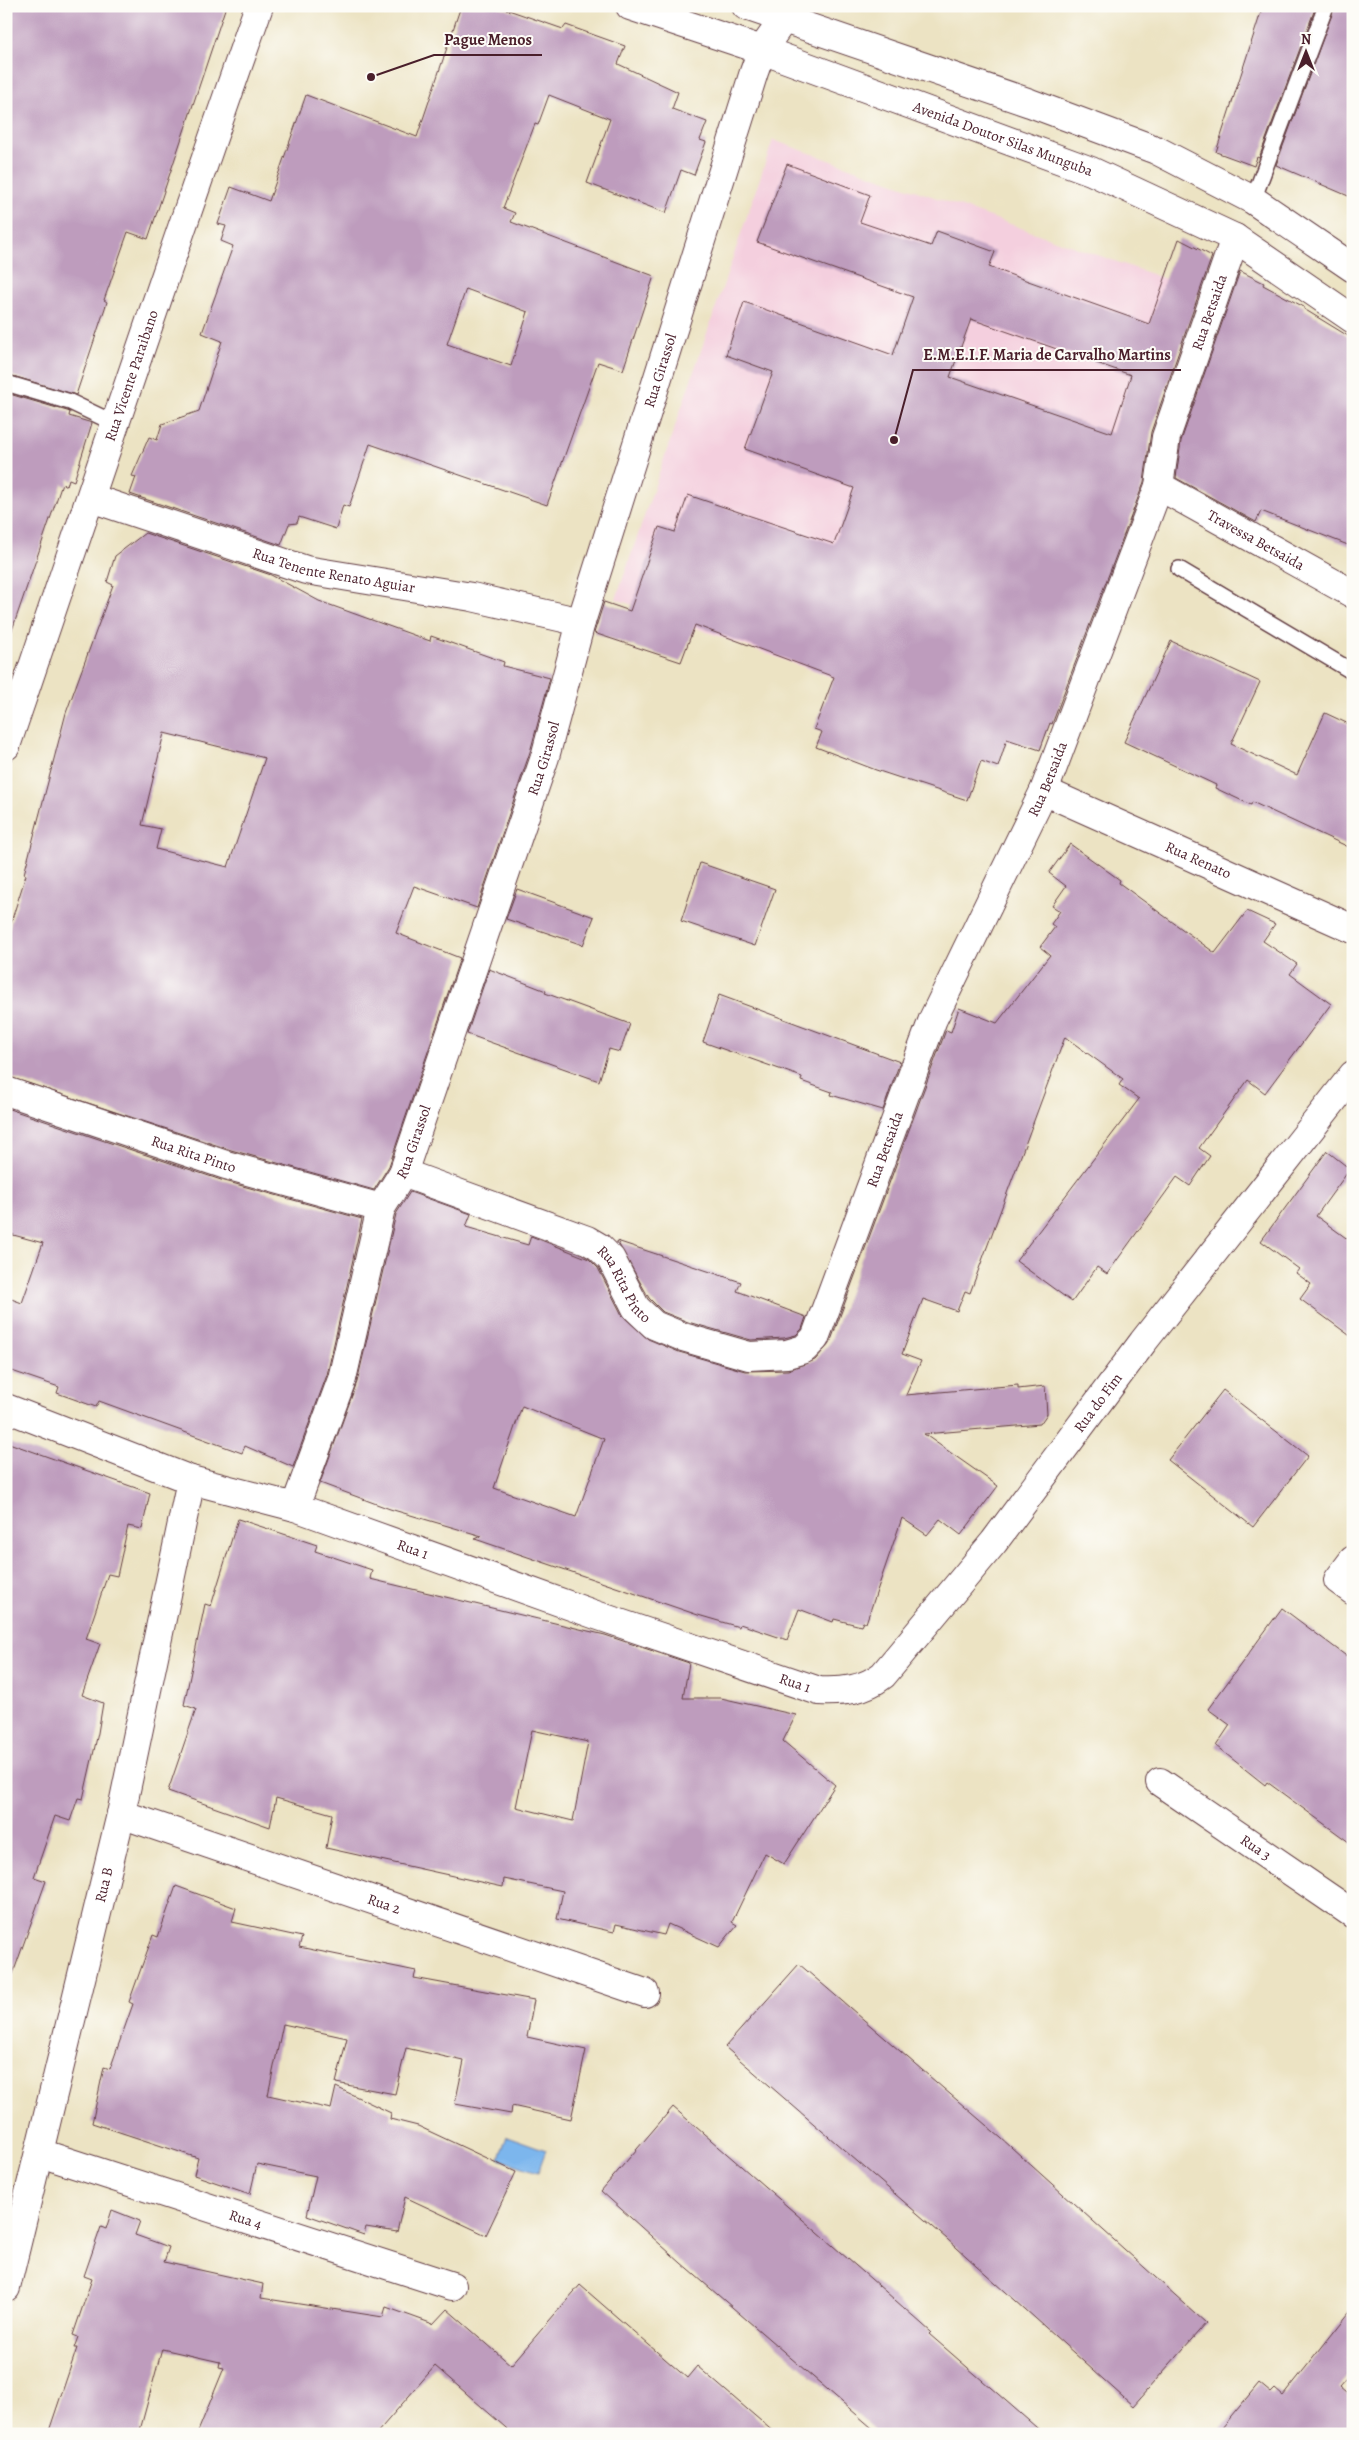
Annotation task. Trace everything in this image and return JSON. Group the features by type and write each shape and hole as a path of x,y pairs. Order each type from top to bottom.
{"street":[{"name":"Rua Vicente Paraibano","path":"6,746 91,498 114,423 259,6"},
{"name":"Avenida Doutor Silas Munguba","path":"630,6 762,50 1090,171 1236,238 1353,319"},
{"path":"746,6 785,13 1156,150 1253,200 1353,268"},
{"name":"Rua Girassol","path":"295,1508 342,1379 381,1208 403,1173 545,757 581,622 762,50 785,13"},
{"name":"Rua Betsaida","path":"826,1309 933,1019 1044,792 1159,486 1166,437 1236,238"},
{"name":"Travessa Betsaida","path":"1159,486 1353,594"},
{"name":"Rua Tenente Renato Aguiar","path":"91,498 306,570 472,597 581,622"},
{"name":"Rua Renato","path":"1044,792 1353,929"},
{"name":"Rua do Fim","path":"819,1691 840,1692 859,1688 873,1683 884,1675 994,1542 1143,1342 1353,1075"},
{"name":"Rua Rita Pinto","path":"6,1091 226,1165 381,1208"},
{"name":"Rua Rita Pinto","path":"403,1173 599,1246 611,1259 636,1308 654,1325 683,1337 749,1356 787,1354 804,1349 815,1338 826,1309"},
{"name":"Rua 1","path":"6,1408 192,1480 295,1508 596,1615 819,1691"},
{"name":"Rua B","path":"6,2288 40,2154 120,1814 192,1480"},
{"path":"1353,1560 1338,1580 1353,1590"},
{"name":"Rua 3","path":"1160,1782 1353,1914"},
{"name":"Rua 2","path":"120,1814 645,1993"},
{"name":"Rua 4","path":"40,2154 452,2286"}],"lane":[{"path":"1253,200 1326,6"},
{"path":"6,383 70,402 114,423"},
{"path":"1178,569 1353,672"}],"shaded area":[{"path":"773,140 1171,281 1015,744 616,599"}],"water":[{"path":"507,2136 546,2150 538,2172 499,2159"}],"building":[{"path":"6,6 226,6 148,239 128,232 104,300 107,302 76,395 6,374"},
{"path":"461,6 497,6 563,29 566,25 625,46 618,64 678,92 672,109 707,122 700,140 706,142 694,175 681,170 666,213 587,183 610,119 549,95 538,125 535,124 503,208 515,213 511,222 654,276 623,370 598,362 547,505 370,444 349,507 343,505 336,529 299,517 297,523 289,524 281,545 130,494 136,477 132,476 149,437 157,440 162,424 199,411 222,341 202,333 233,246 221,241 226,226 218,224 231,187 269,201 306,95 417,137","holes":["466,289 528,312 511,366 447,344"]},
{"path":"1263,6 1316,6 1259,158 1257,157 1254,166 1216,152"},
{"path":"1335,6 1353,6 1353,198 1276,165"},
{"path":"787,164 870,195 860,222 931,246 937,231 995,252 989,267 1149,324 1179,239 1212,256 1151,432 1144,482 1052,724 1050,723 1040,750 1007,739 998,767 981,761 967,800 876,770 816,747 822,732 814,729 834,677 695,625 681,662 594,633 604,602 630,611 659,527 675,532 688,495 834,544 854,488 745,449 773,372 726,355 744,302 893,355 913,297 757,242","holes":["971,319 1131,375 1112,433 950,377"]},
{"path":"1240,271 1304,307 1304,309 1353,339 1353,547 1261,511 1256,522 1176,478 1181,441"},
{"path":"6,393 70,412 69,416 92,423 74,481 69,479 67,486 62,484 11,633 6,632"},
{"path":"145,533 271,575 319,601 430,641 431,636 504,662 503,666 550,678 530,752 477,908 414,886 396,933 460,958 389,1166 374,1190 231,1150 6,1076 6,938 26,875 24,874 66,713 113,585 107,582 115,556","holes":["164,733 265,758 228,867 156,849 161,829 142,825"]},
{"path":"1171,641 1260,682 1231,744 1297,775 1325,713 1353,726 1353,849 1252,802 1251,805 1215,788 1216,785 1124,742"},
{"path":"1070,844 1120,880 1119,883 1215,953 1247,911 1275,924 1263,941 1297,964 1290,974 1331,1004 1265,1093 1248,1080 1199,1148 1210,1156 1190,1186 1177,1177 1107,1274 1097,1267 1072,1302 1016,1261 1139,1099 1119,1085 1123,1079 1065,1037 970,1293 965,1291 957,1311 923,1299 902,1354 921,1361 906,1395 1018,1385 1018,1389 1045,1386 1047,1414 1040,1424 924,1434 998,1486 961,1535 940,1519 927,1535 902,1518 866,1623 863,1622 861,1626 834,1619 833,1622 799,1609 787,1640 740,1624 739,1627 698,1615 475,1539 482,1536 390,1509 320,1483 357,1382 396,1214 410,1192 471,1214 466,1227 528,1245 531,1236 589,1259 598,1268 622,1315 648,1339 679,1352 745,1371 788,1370 815,1360 830,1343 946,1030 951,1032 959,1008 997,1023 1050,955 1040,947 1055,927 1051,924 1060,911 1052,906 1066,886 1049,873","holes":["522,1406 604,1439 576,1517 494,1488"]},
{"path":"700,863 775,889 755,946 681,921"},
{"path":"517,889 594,917 583,945 506,919"},
{"path":"489,969 546,991 545,993 630,1024 620,1052 609,1049 599,1081 467,1034"},
{"path":"719,995 900,1062 883,1110 831,1095 832,1092 801,1081 802,1077 703,1042"},
{"path":"6,1108 221,1180 362,1219 327,1375 293,1467 245,1446 242,1453 99,1401 96,1407 57,1393 59,1387 6,1369 6,1297 22,1303 43,1243 6,1233"},
{"path":"1327,1151 1350,1169 1316,1216 1353,1243 1353,1338 1300,1299 1311,1284 1296,1273 1299,1269 1261,1241"},
{"path":"617,1241 741,1282 737,1291 806,1317 802,1329 796,1335 784,1338 751,1340 688,1322 663,1312 649,1298"},
{"path":"1223,1390 1308,1456 1253,1527 1168,1460"},
{"path":"6,1442 150,1493 142,1529 128,1526 117,1576 108,1574 86,1639 100,1644 82,1695 103,1703 98,1733 83,1799 78,1798 70,1821 55,1816 34,1877 46,1881 10,1982 6,1981"},
{"path":"238,1519 317,1545 315,1551 372,1570 370,1579 605,1635 689,1663 683,1698 721,1698 796,1715 783,1741 835,1785 784,1864 765,1853 732,1922 737,1925 719,1947 668,1924 664,1935 616,1924 614,1932 557,1919 563,1891 504,1879 503,1887 326,1848 332,1814 276,1798 270,1827 168,1791 196,1709 184,1705 205,1604 211,1606","holes":["532,1730 588,1742 573,1821 516,1807"]},
{"path":"1282,1608 1353,1661 1353,1845 1267,1782 1265,1785 1216,1746 1230,1725 1208,1709"},
{"path":"176,1886 236,1908 232,1922 302,1937 299,1947 416,1971 414,1978 534,2000 527,2037 586,2050 571,2119 512,2106 511,2114 455,2104 464,2061 406,2048 395,2094 336,2083 347,2038 283,2024 268,2095 331,2109 336,2087 391,2113 390,2119 418,2126 516,2172 486,2235 405,2197 397,2232 366,2227 364,2235 307,2215 316,2176 257,2164 250,2194 194,2175 198,2158 92,2123 104,2067 110,2069 133,2004 129,2002 153,1935 158,1937"},
{"path":"799,1964 1001,2138 1206,2323 1133,2406 947,2239 725,2047"},
{"path":"673,2107 886,2292 931,2332 929,2334 1044,2434 879,2434 681,2263 601,2191"},
{"path":"112,2210 140,2221 135,2235 169,2247 164,2262 263,2284 261,2298 383,2317 386,2307 433,2324 447,2309 511,2365 580,2285 687,2378 697,2366 776,2434 513,2434 435,2366 376,2434 197,2434 224,2368 219,2367 220,2362 162,2349 139,2434 48,2434 77,2348 74,2348 78,2337 73,2335 92,2279 84,2276 101,2227 106,2229"},
{"path":"1353,2308 1353,2371 1339,2387 1353,2399 1353,2434 1217,2434 1259,2383 1271,2393 1275,2389 1283,2396"}],"place":[{"name":"Pague Menos","path":"371,77"},
{"name":"E.M.E.I.F. Maria de Carvalho Martins","path":"894,440"}]}
